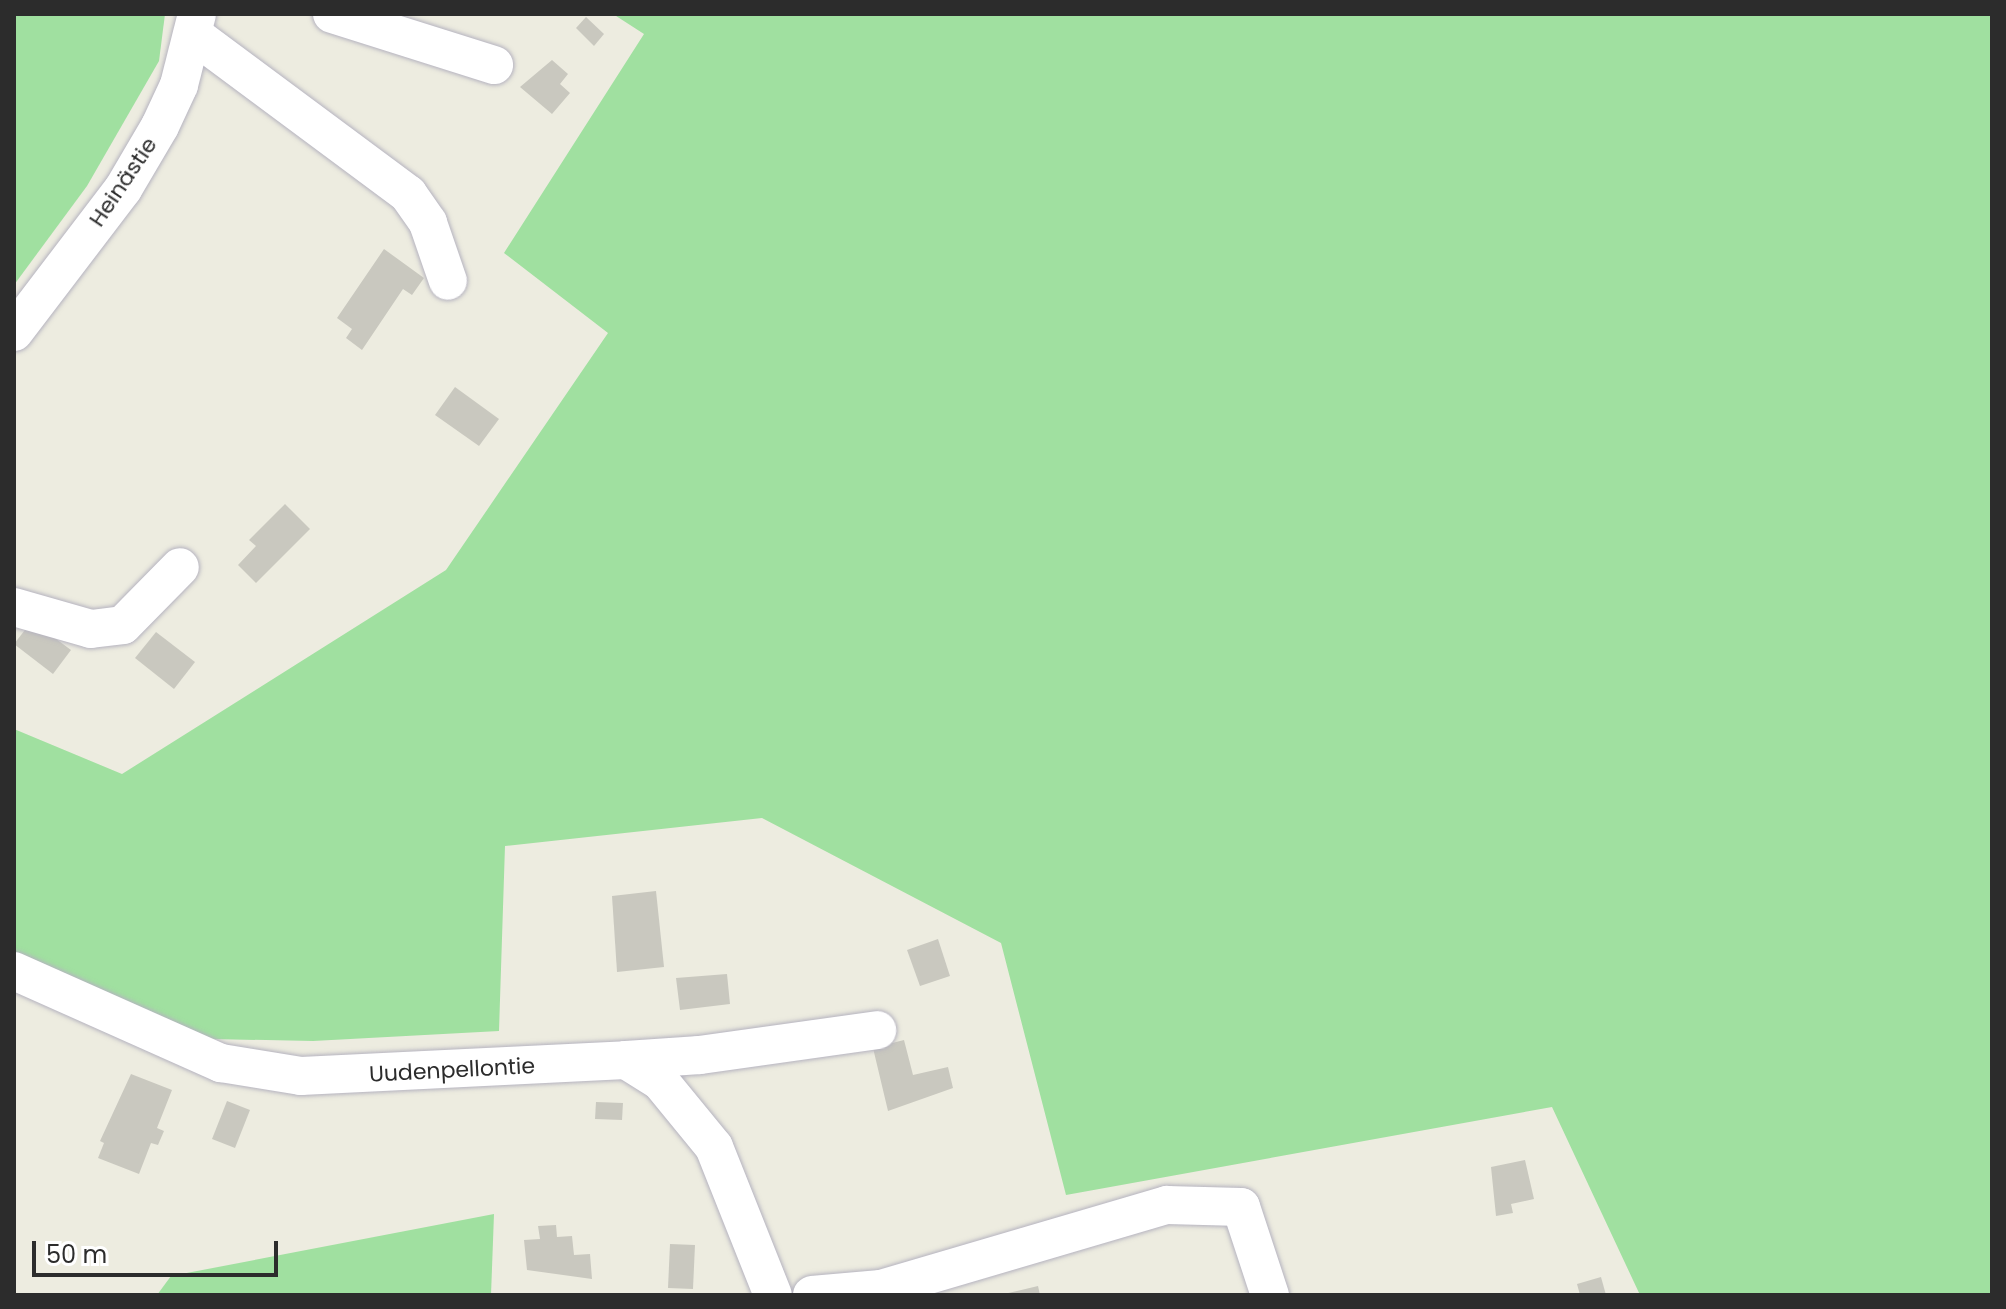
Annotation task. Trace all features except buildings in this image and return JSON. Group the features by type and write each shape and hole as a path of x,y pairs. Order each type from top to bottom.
{"street":[{"path":"332,14 494,65"},
{"path":"195,24 408,194 428,223 448,281"},
{"name":"Heinästie","path":"14,332 123,189 179,85 195,24"},
{"path":"14,607 91,629 123,625 180,567"},
{"name":"Uudenpellontie","path":"14,971 221,1063 301,1076 700,1055 877,1030"},
{"path":"626,1060 668,1089 714,1147 773,1295"},
{"path":"812,1295 882,1292 1167,1205 1241,1207 1270,1295"}],"green space":[{"path":"14,14 165,14 159,61 87,186 14,285"},
{"path":"613,14 1992,14 1992,1295 1640,1295 1552,1107 1066,1195 1001,943 762,818 505,846 499,1031 313,1041 211,1039 14,952 14,729 122,774 446,570 608,333 504,253 644,34"},
{"path":"494,1214 491,1295 157,1295 171,1276"}]}
